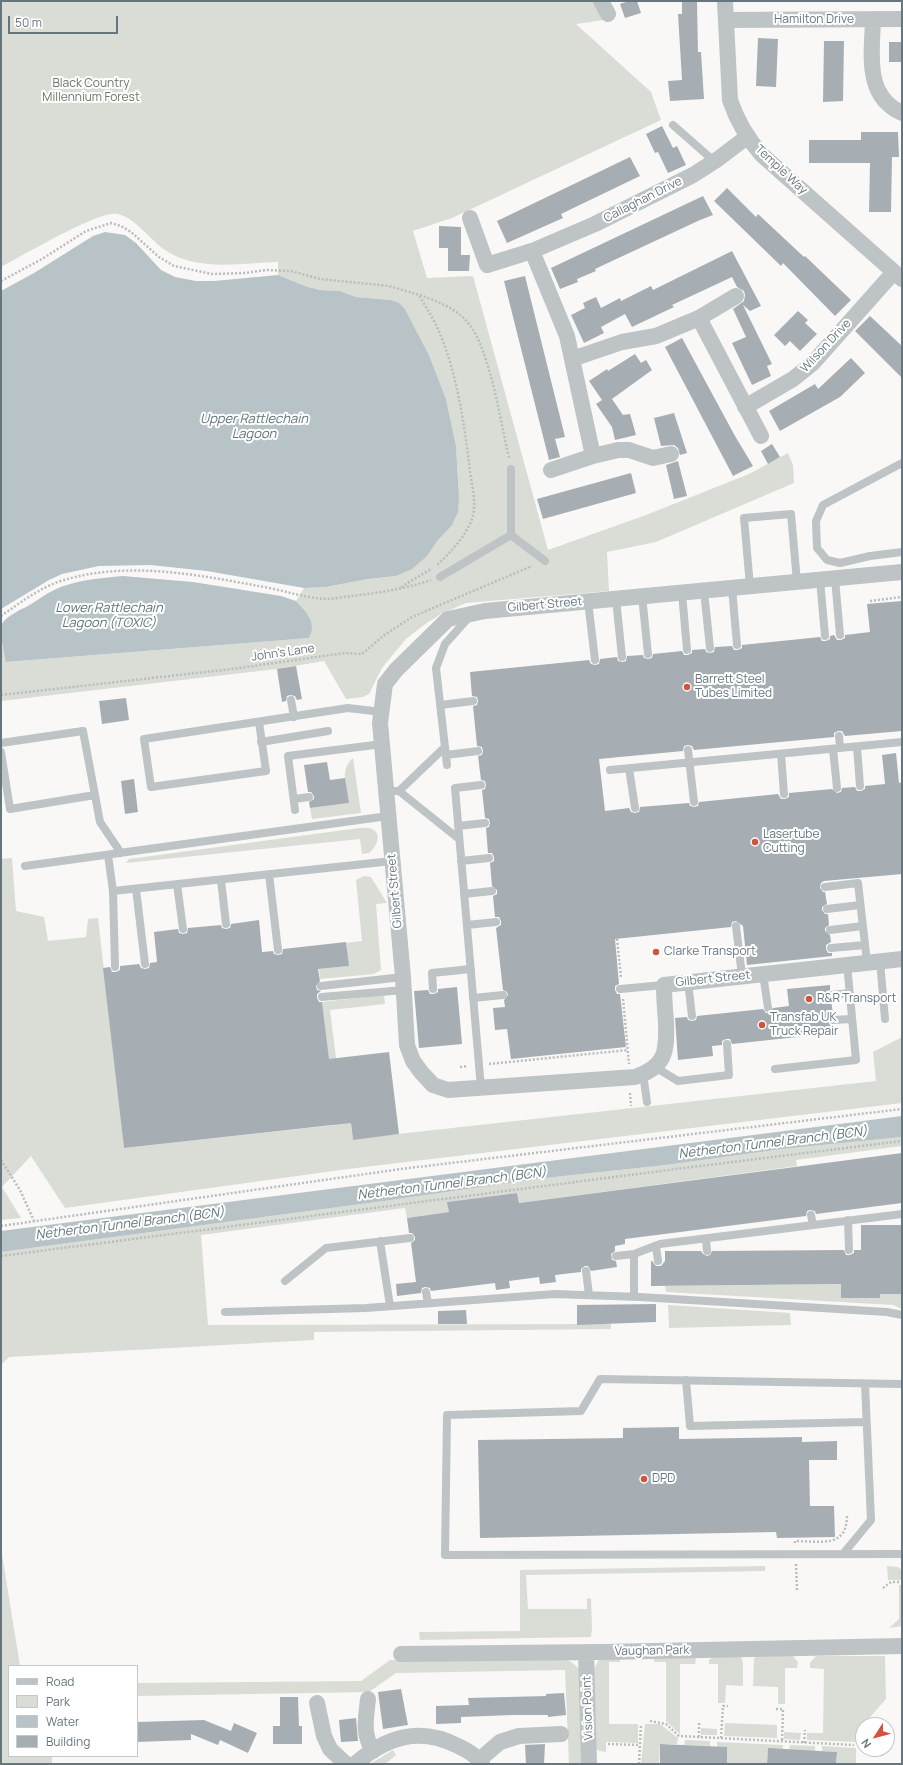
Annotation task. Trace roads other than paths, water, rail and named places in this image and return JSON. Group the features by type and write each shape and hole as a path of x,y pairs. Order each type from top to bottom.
{"street":[{"name":"Temple Way","path":"725,1 730,100 747,137 762,155 898,276"},
{"name":"Hamilton Drive","path":"726,20 902,19"},
{"path":"873,20 871,67 877,92 896,110 902,113"},
{"name":"Callaghan Drive","path":"470,218 487,265 532,251 638,203 693,175 714,162 747,137"},
{"path":"532,251 567,336 593,456"},
{"name":"Wilson Drive","path":"745,407 793,379 813,363 898,276"},
{"path":"572,359 622,342 656,336 699,318 736,296"},
{"path":"699,318 761,436"},
{"path":"551,470 593,456 618,450 629,450 653,458 671,454"},
{"name":"Gilbert Street","path":"902,572 485,611 448,619 396,670 385,684 380,723 382,744 392,791 388,816 404,983 407,1045 413,1060 421,1072 433,1085 448,1090 642,1073 663,1056 667,1044 664,985 902,959"},
{"name":"Vaughan Park","path":"401,1654 902,1646"},
{"name":"Vision Point","path":"586,1652 589,1764"},
{"path":"368,1699 365,1725 366,1740 373,1750"},
{"path":"317,1703 324,1736 330,1749 346,1764"},
{"path":"355,1764 373,1750 395,1739 410,1736 425,1735 453,1743 468,1751 480,1762 500,1742 519,1736 561,1734"}],"lane":[{"path":"673,124 714,162"},
{"path":"902,463 823,505 816,521 818,548 827,560 840,563 870,556 902,552"},
{"path":"511,469 511,535"},
{"path":"750,586 744,518 767,516 791,514 798,582"},
{"path":"511,535 545,560"},
{"path":"440,577 511,535"},
{"path":"827,579 840,635"},
{"path":"825,636 827,579"},
{"path":"732,588 737,645"},
{"path":"704,590 710,648"},
{"path":"682,593 687,650"},
{"path":"642,596 648,654"},
{"path":"616,599 622,657"},
{"path":"588,601 594,660"},
{"path":"447,765 436,668 445,644 472,614"},
{"path":"291,700 294,717"},
{"path":"440,704 473,701"},
{"path":"259,722 266,771 151,787 144,739 348,708 382,712"},
{"path":"1,744 83,731 100,822 121,853"},
{"path":"262,742 328,731"},
{"path":"837,788 836,748 839,736"},
{"path":"610,770 902,742"},
{"path":"295,810 288,756 382,744"},
{"path":"857,747 860,786"},
{"path":"688,750 694,802"},
{"path":"459,839 392,791 445,751 478,752"},
{"path":"1,752 10,809 95,795"},
{"path":"781,754 784,794"},
{"path":"629,768 635,808"},
{"path":"481,785 455,788 481,1088"},
{"path":"294,799 309,798"},
{"path":"25,866 388,816"},
{"path":"458,826 485,823"},
{"path":"108,854 113,891 115,967"},
{"path":"461,861 489,858"},
{"path":"113,891 392,861"},
{"path":"269,874 278,950"},
{"path":"221,880 226,924"},
{"path":"825,887 858,883 865,945 873,962 885,1020"},
{"path":"177,884 183,929"},
{"path":"136,889 145,964"},
{"path":"464,894 492,891"},
{"path":"827,909 860,905"},
{"path":"467,925 496,922"},
{"path":"736,926 742,976"},
{"path":"830,930 863,926"},
{"path":"831,948 865,945"},
{"path":"775,1069 856,1060 848,964"},
{"path":"433,989 432,974 471,968"},
{"path":"763,974 768,1008"},
{"path":"688,982 692,1016"},
{"path":"320,986 404,983"},
{"path":"322,997 404,983"},
{"path":"621,989 664,985"},
{"path":"831,995 850,993"},
{"path":"473,998 504,995"},
{"path":"833,1020 852,1018"},
{"path":"647,1102 642,1073 678,1081 729,1075 727,1044"},
{"path":"616,1256 634,1254 656,1246 706,1238 902,1214"},
{"path":"811,1215 813,1225"},
{"path":"848,1220 849,1250"},
{"path":"285,1281 326,1248 410,1238"},
{"path":"706,1238 707,1251"},
{"path":"380,1241 390,1306"},
{"path":"656,1246 658,1261"},
{"path":"634,1254 634,1296"},
{"path":"586,1271 589,1295"},
{"path":"426,1292 428,1303"},
{"path":"225,1312 390,1306 555,1294 634,1296 887,1312 902,1315"},
{"path":"902,1384 600,1379 581,1411 447,1415 445,1556 902,1554"},
{"path":"686,1380 690,1426 866,1422"},
{"path":"843,1554 871,1520 864,1384"}],"water":[{"name":"Upper Rattlechain Lagoon","path":"105,232 125,235 136,243 161,270 175,277 196,281 214,281 278,275 305,286 320,290 340,291 356,297 391,300 399,303 405,309 429,355 446,399 456,446 459,497 458,512 452,525 438,540 427,556 412,569 396,576 368,579 326,587 304,588 207,571 150,565 99,566 62,574 49,580 1,609 1,291 34,273 93,236"},
{"name":"Lower Rattlechain Lagoon (TOXIC)","path":"123,576 193,582 281,596 296,601 306,612 311,621 312,630 309,638 6,662 1,626 9,617 51,592 70,584 88,580"},
{"name":"Netherton Tunnel Branch (BCN)","path":"902,1116 902,1137 782,1149 666,1165 536,1179 384,1201 1,1252 1,1231"}],"place":[{"name":"Barrett Steel Tubes Limited","path":"687,687"},
{"name":"Lasertube Cutting","path":"755,842"},
{"name":"Clarke Transport","path":"656,952"},
{"name":"R&R Transport","path":"809,999"},
{"name":"Transfab UK Truck Repair","path":"762,1025"},
{"name":"DPD","path":"644,1479"}],"park label":[{"name":"Black Country Millennium Forest","path":"91,91"}]}
